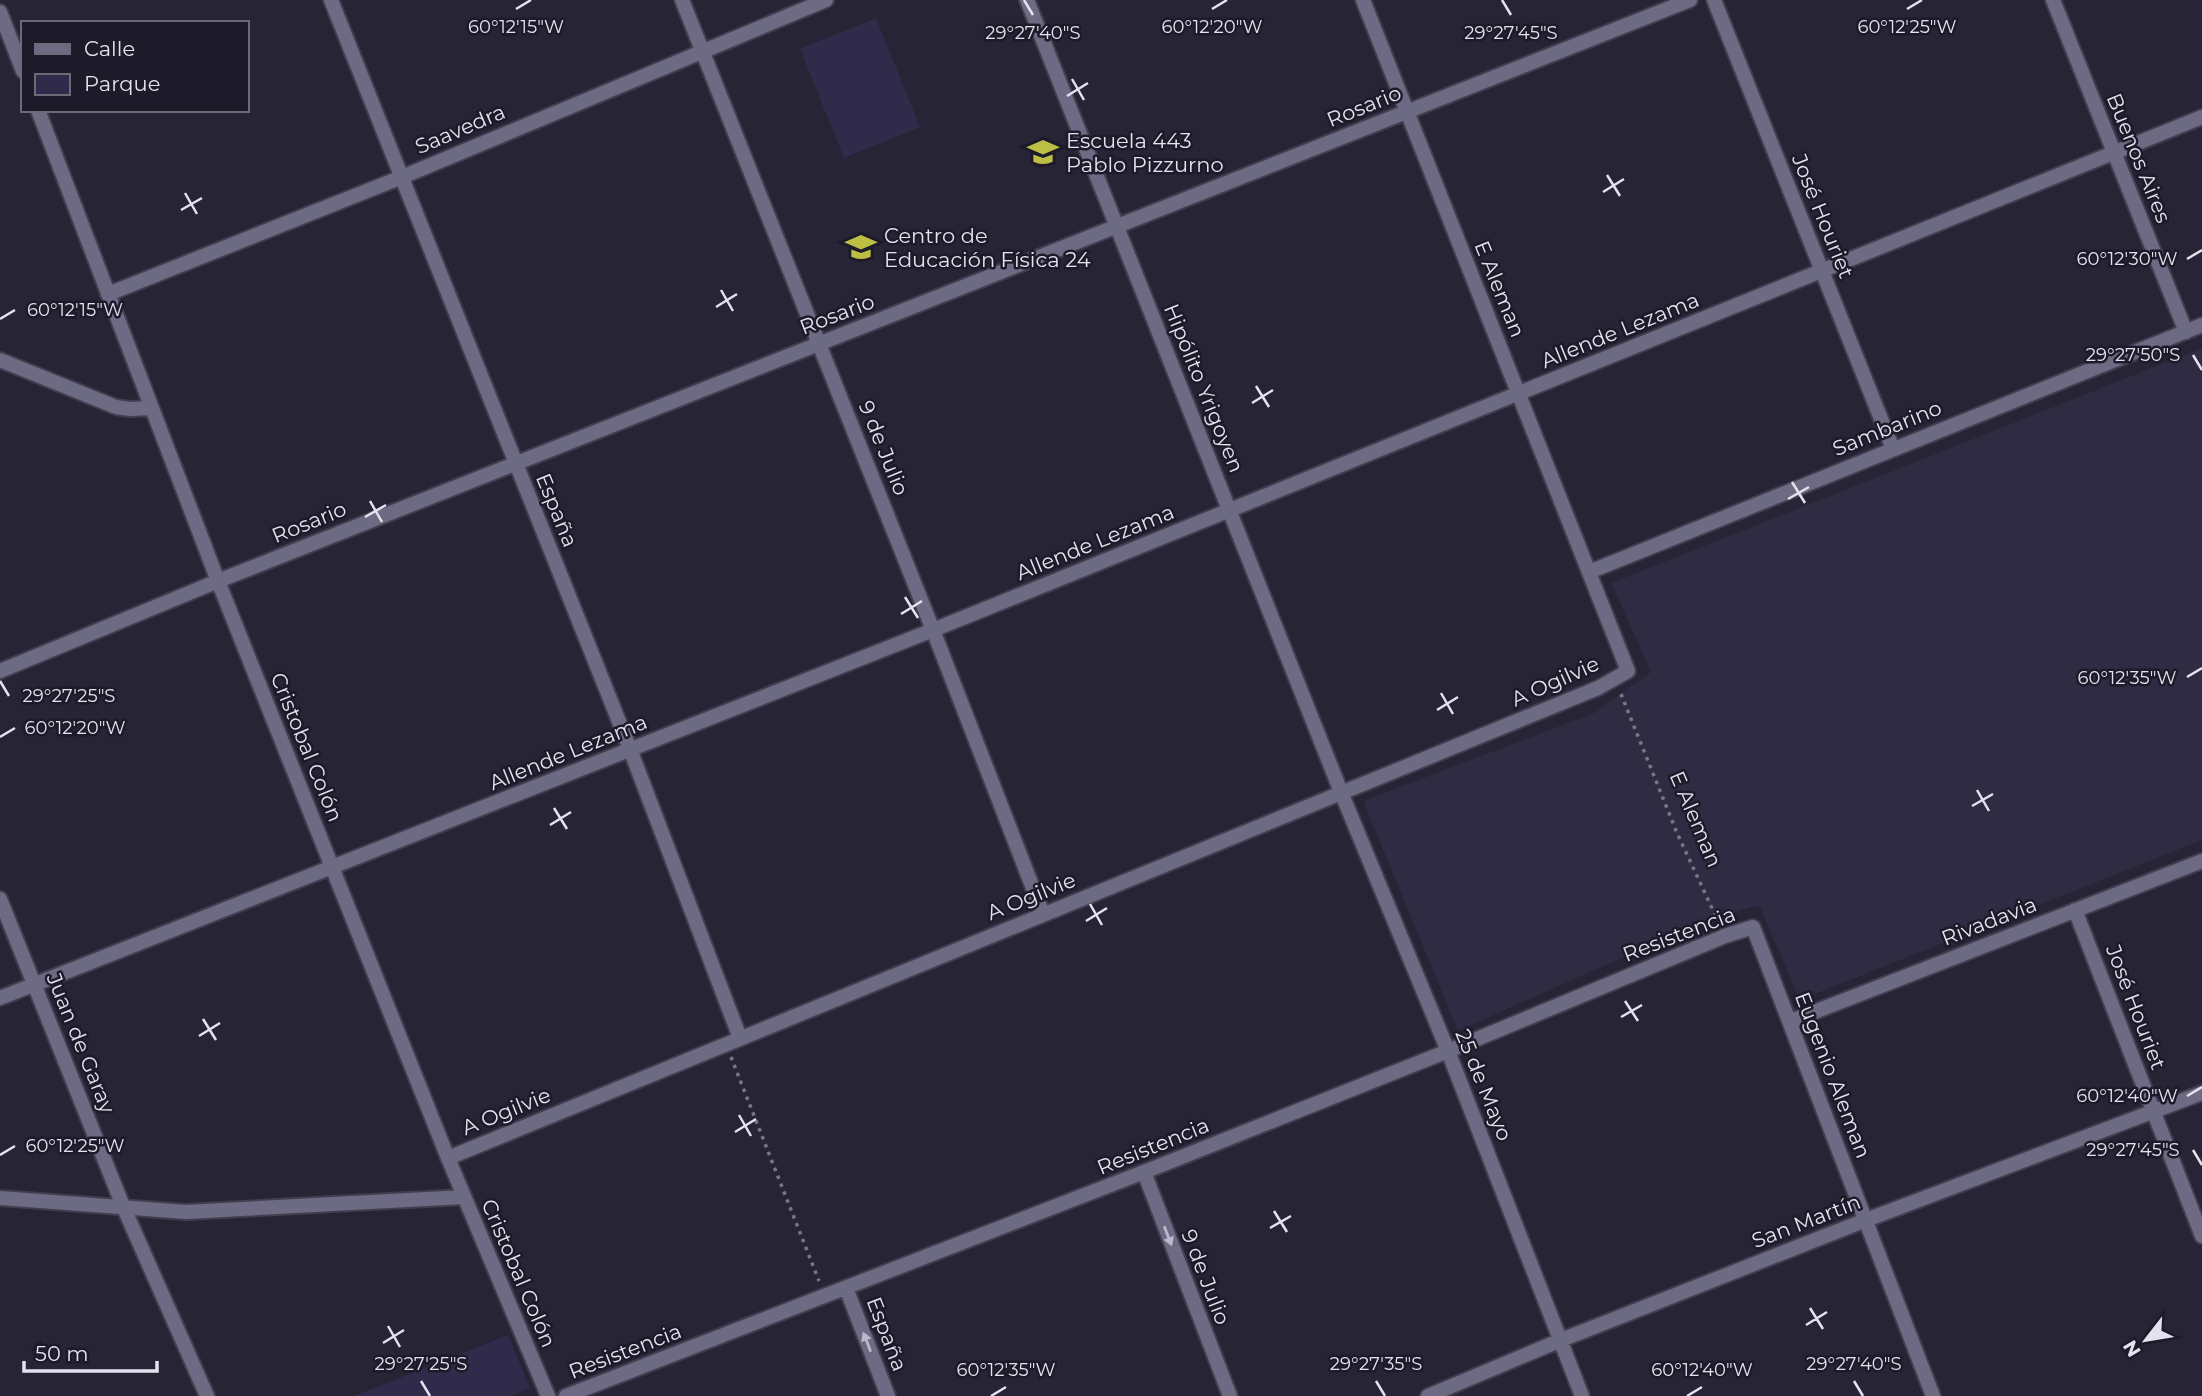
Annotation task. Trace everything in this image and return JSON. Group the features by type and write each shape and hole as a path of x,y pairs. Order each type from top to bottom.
{"street":[{"name":"España","path":"331,0 630,749 733,1041"},
{"name":"9 de Julio","path":"682,0 820,343 1043,914"},
{"name":"Saavedra","path":"108,294 402,177 826,0"},
{"name":"Hipólito Yrigoyen","path":"1027,0 1340,792"},
{"name":"E Aleman","path":"1363,0 1628,671"},
{"name":"Rosario","path":"0,671 218,581 1690,0"},
{"name":"José Houriet","path":"1714,0 1893,449"},
{"name":"Buenos Aires","path":"2053,0 2186,332"},
{"path":"0,12 21,66"},
{"name":"Cristobal Colón","path":"39,112 218,581 448,1158 548,1396"},
{"name":"Allende Lezama","path":"0,998 933,630 2202,117"},
{"name":"Sambarino","path":"1589,572 2202,325"},
{"path":"0,360 116,407 152,408"},
{"name":"A Ogilvie","path":"448,1158 1598,688 1628,671"},
{"name":"25 de Mayo","path":"1340,792 1448,1051 1582,1396"},
{"name":"Rivadavia","path":"1791,1021 2202,861"},
{"name":"Juan de Garay","path":"0,899 123,1206 207,1396"},
{"name":"José Houriet","path":"2075,910 2202,1236"},
{"name":"Resistencia","path":"566,1396 1144,1172 1448,1051 1725,936 1753,927"},
{"name":"Eugenio Aleman","path":"1753,927 1933,1396"},
{"name":"San Martín","path":"1428,1396 1561,1340 1866,1220 2202,1093"},
{"name":"9 de Julio","path":"1144,1172 1230,1396"},
{"path":"0,1198 186,1212 464,1197"},
{"name":"España","path":"846,1287 888,1396"}],"path":[{"name":"E Aleman","path":"1615,678 1678,833 1725,936"},
{"path":"733,1041 825,1296"}],"shaded area":[{"path":"2202,348 2202,840 1800,1000 1759,905 1704,921 1458,1031 1363,801 1594,713 1651,672 1611,583"}],"green space":[{"path":"876,18 920,127 844,158 800,49"},
{"path":"508,1335 530,1388 510,1396 354,1396"}],"place":[{"name":"Escuela 443 Pablo Pizzurno","path":"1043,152"},
{"name":"Centro de Educación Física 24","path":"861,247"}]}
